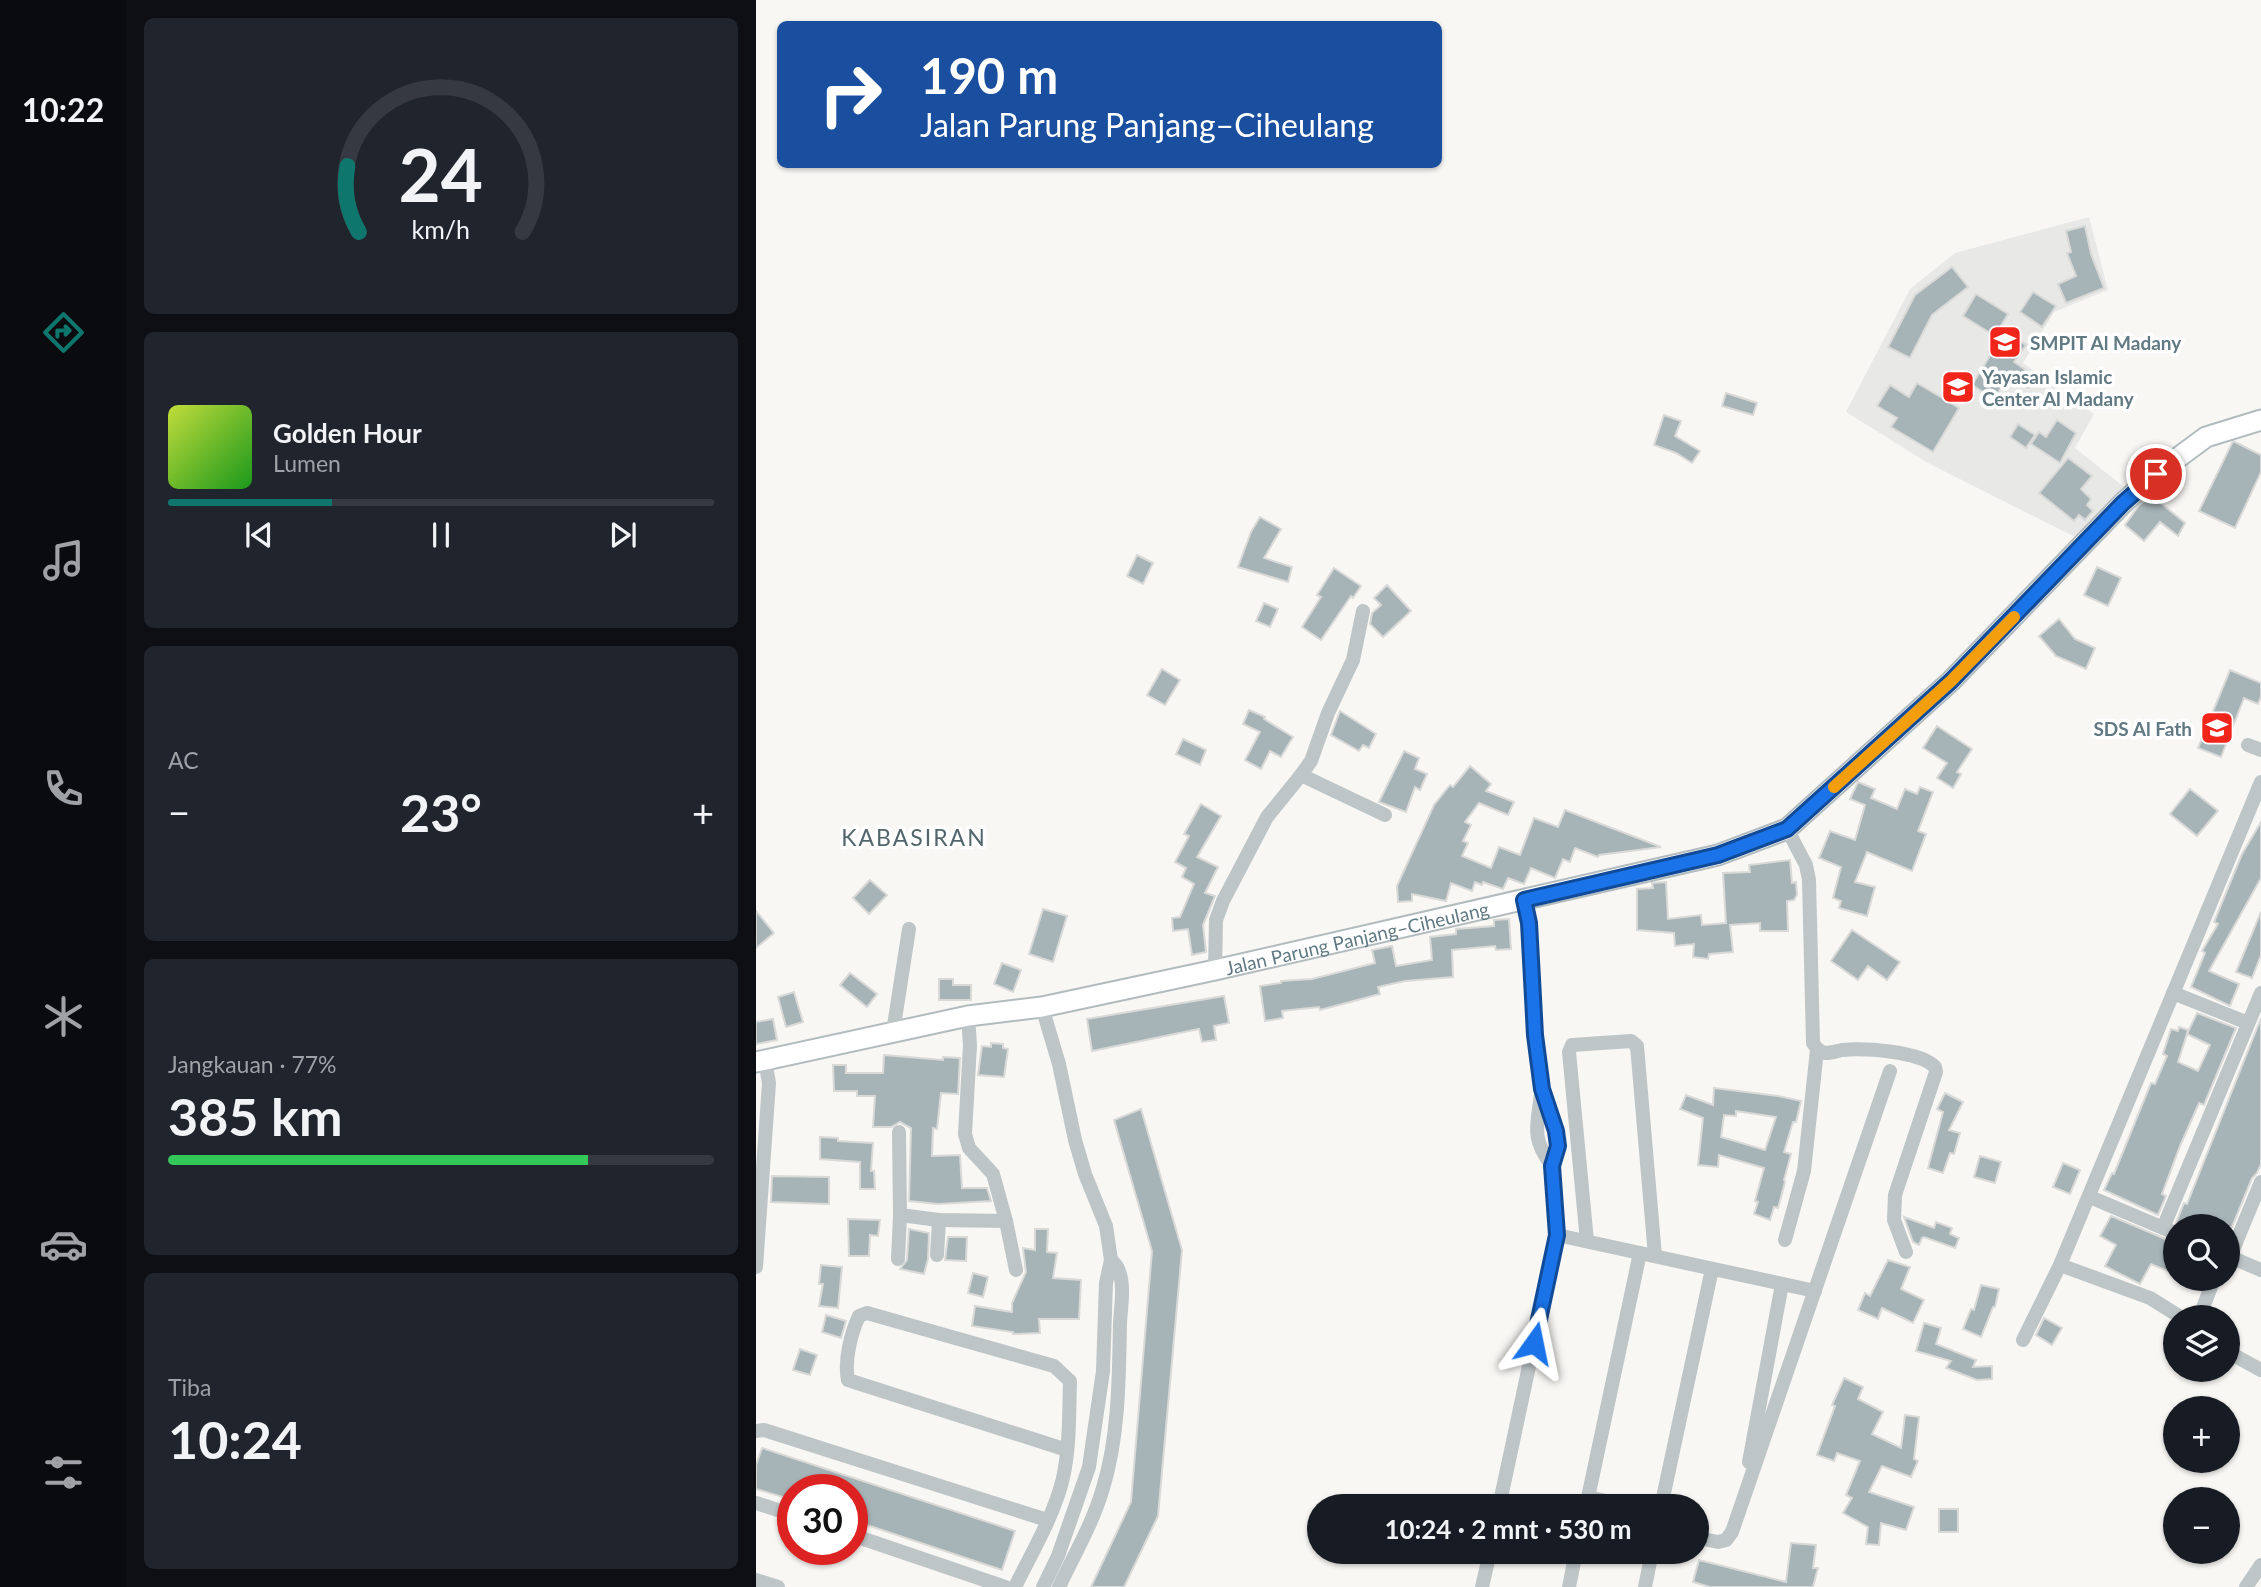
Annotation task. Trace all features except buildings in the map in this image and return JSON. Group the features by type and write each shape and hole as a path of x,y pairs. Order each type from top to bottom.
{"street":[{"name":"Jalan Parung Panjang–Ciheulang","path":"761,1061 968,1016 1042,1007 1524,900 1718,855 1787,829 1951,681 2123,503 2156,474 2206,437 2261,420"},
{"path":"1214,970 1216,920 1223,901 1267,817 1301,775 1319,745 1328,713 1353,660 1363,611"},
{"path":"1301,775 1385,815"},
{"path":"2023,1340 2090,1196 2261,782"},
{"path":"1786,1240 1804,1171 1817,1050 1813,1043 1809,880 1806,866 1787,829"},
{"path":"1502,1494 1557,1235 1552,1166 1558,1146 1556,1131 1542,1089 1535,1035 1529,923 1524,900"},
{"path":"893,1032 909,929"},
{"path":"2173,993 2248,1023"},
{"path":"2175,1214 2261,993"},
{"path":"1042,1007 1054,1042 1084,1174 1105,1226 1111,1260 1106,1283 1103,1371 1088,1467 1058,1556 1043,1587"},
{"path":"968,1016 970,1045 965,1134 969,1148 993,1174 1016,1270"},
{"path":"1587,1241 1569,1052 1572,1045 1631,1041 1637,1046 1655,1256"},
{"path":"1817,1050 1825,1053 1844,1050 1893,1052 1921,1058 1936,1067 1895,1195 1894,1220 1906,1252"},
{"path":"756,1267 769,1083 761,1061"},
{"path":"1709,1540 1726,1540 1732,1532 1890,1071"},
{"path":"898,1259 899,1132"},
{"path":"2240,1231 2261,1182"},
{"path":"2090,1196 2163,1227"},
{"path":"900,1215 939,1220 1006,1221"},
{"path":"937,1255 939,1220"},
{"path":"1557,1235 1815,1291"},
{"path":"1589,1494 1640,1253"},
{"path":"1059,1587 1090,1523 1110,1463 1121,1313 1121,1280 1118,1269 1111,1260"},
{"path":"2240,1261 2261,1270"},
{"path":"2060,1265 2150,1298 2163,1306"},
{"path":"1664,1494 1712,1269"},
{"path":"1740,1509 1782,1284"},
{"path":"1015,1587 1047,1520 1062,1480 1068,1450 1070,1381 1054,1366 867,1313 859,1316 854,1325 846,1370 848,1380 1068,1450"},
{"path":"2240,1357 2260,1366"},
{"path":"756,1431 764,1430 1047,1520"},
{"path":"756,1503 777,1510"},
{"path":"868,1540 1005,1587"},
{"path":"1482,1587 1487,1564"},
{"path":"1569,1587 1574,1564"},
{"path":"1644,1587 1649,1564"},
{"path":"2246,1587 2261,1565"},
{"path":"756,1580 778,1587"}],"shaded area":[{"name":"Yayasan Islamic Center Al Madany","path":"2089,217 2108,290 2054,312 2023,363 2094,414 2075,448 2128,490 2077,538 1928,463 1846,412 1910,289 1955,253"}],"slow traffic":[{"path":"1834,787 1951,681 2014,617"}],"place":[{"name":"SMPIT Al Madany","path":"2005,342"},
{"name":"Yayasan Islamic Center Al Madany","path":"1958,387"},
{"name":"SDS Al Fath","path":"2217,728"}],"district":[{"name":"KABASIRAN","path":"914,837"}],"route":[{"path":"1534,1343 1557,1235 1552,1166 1558,1146 1556,1131 1542,1089 1535,1035 1529,923 1524,900 1718,855 1787,829 1951,681 2091,540 2123,503 2156,474"}]}
